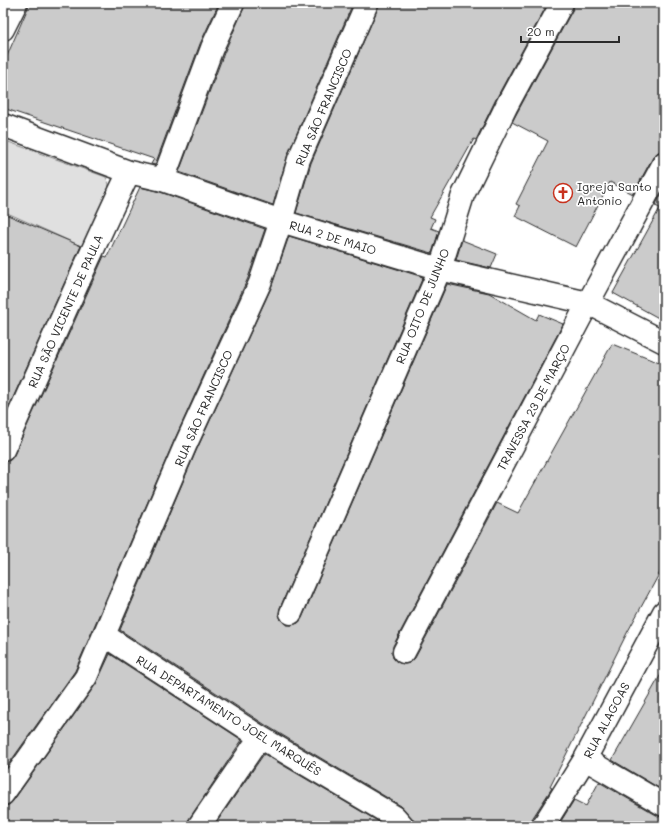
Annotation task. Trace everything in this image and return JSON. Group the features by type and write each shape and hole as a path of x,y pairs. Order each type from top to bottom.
{"street":[{"path":"3,29 16,3"},
{"path":"163,180 212,48 233,3"},
{"name":"RUA SÃO FRANCISCO","path":"3,794 86,677 185,446 260,283 281,221 299,159 367,3"},
{"name":"RUA OITO DE JUNHO","path":"291,613 440,270 463,195 507,104 562,3"},
{"name":"RUA 2 DE MAIO","path":"3,125 129,172 163,180 281,221 440,270 588,303 664,342"},
{"name":"TRAVESSA 23 DE MARÇO","path":"404,652 588,303 664,163"},
{"name":"RUA SÃO VICENTE DE PAULA","path":"3,450 65,314 99,234 129,172"},
{"name":"RUA ALAGOAS","path":"543,826 585,760 664,612"},
{"name":"RUA DEPARTAMENTO JOEL MARQUÊS","path":"104,636 260,737 399,821"},
{"path":"199,826 260,737"},
{"path":"585,760 664,805"}],"shaded area":[{"path":"3,140 106,177 109,184 108,191 83,247 3,211"}],"building":[{"path":"30,3 219,3 200,44 155,165 151,164 154,159 3,108 3,65"},
{"path":"245,3 353,3 288,154 273,205 179,172 224,53"},
{"path":"379,3 548,3 496,99 476,140 474,139 430,217 435,219 431,228 439,231 432,253 296,213 311,163"},
{"path":"574,3 664,3 664,151 658,152 653,157 633,194 610,182 576,247 515,216 520,206 516,204 548,141 512,122 573,9"},
{"path":"140,187 160,192 265,229 248,278 174,441 75,671 3,772 3,462 10,460 14,455 104,256 107,257"},
{"path":"664,189 664,321 613,293 660,208 655,206"},
{"path":"3,213 81,246 3,420"},
{"path":"289,236 423,277 280,608 279,614 281,620 286,625 298,623 302,618 447,284 489,293 536,320 539,314 563,324 393,646 393,658 399,663 410,663 415,658 497,503 518,513 612,344 664,365 664,565 627,633 550,787 552,788 532,819 531,826 415,826 412,818 401,806 267,726 120,630 196,451 271,288"},
{"path":"462,240 497,254 491,268 456,260"},
{"path":"110,654 242,740 189,819 187,826 3,826 3,806 9,805 13,801 96,684"},
{"path":"664,669 664,791 612,760"},
{"path":"264,754 386,826 214,826"},
{"path":"599,782 658,816 664,817 664,826 558,826 574,800 586,806"}],"place":[{"name":"Igreja Santo Antonio","path":"563,193"}]}
